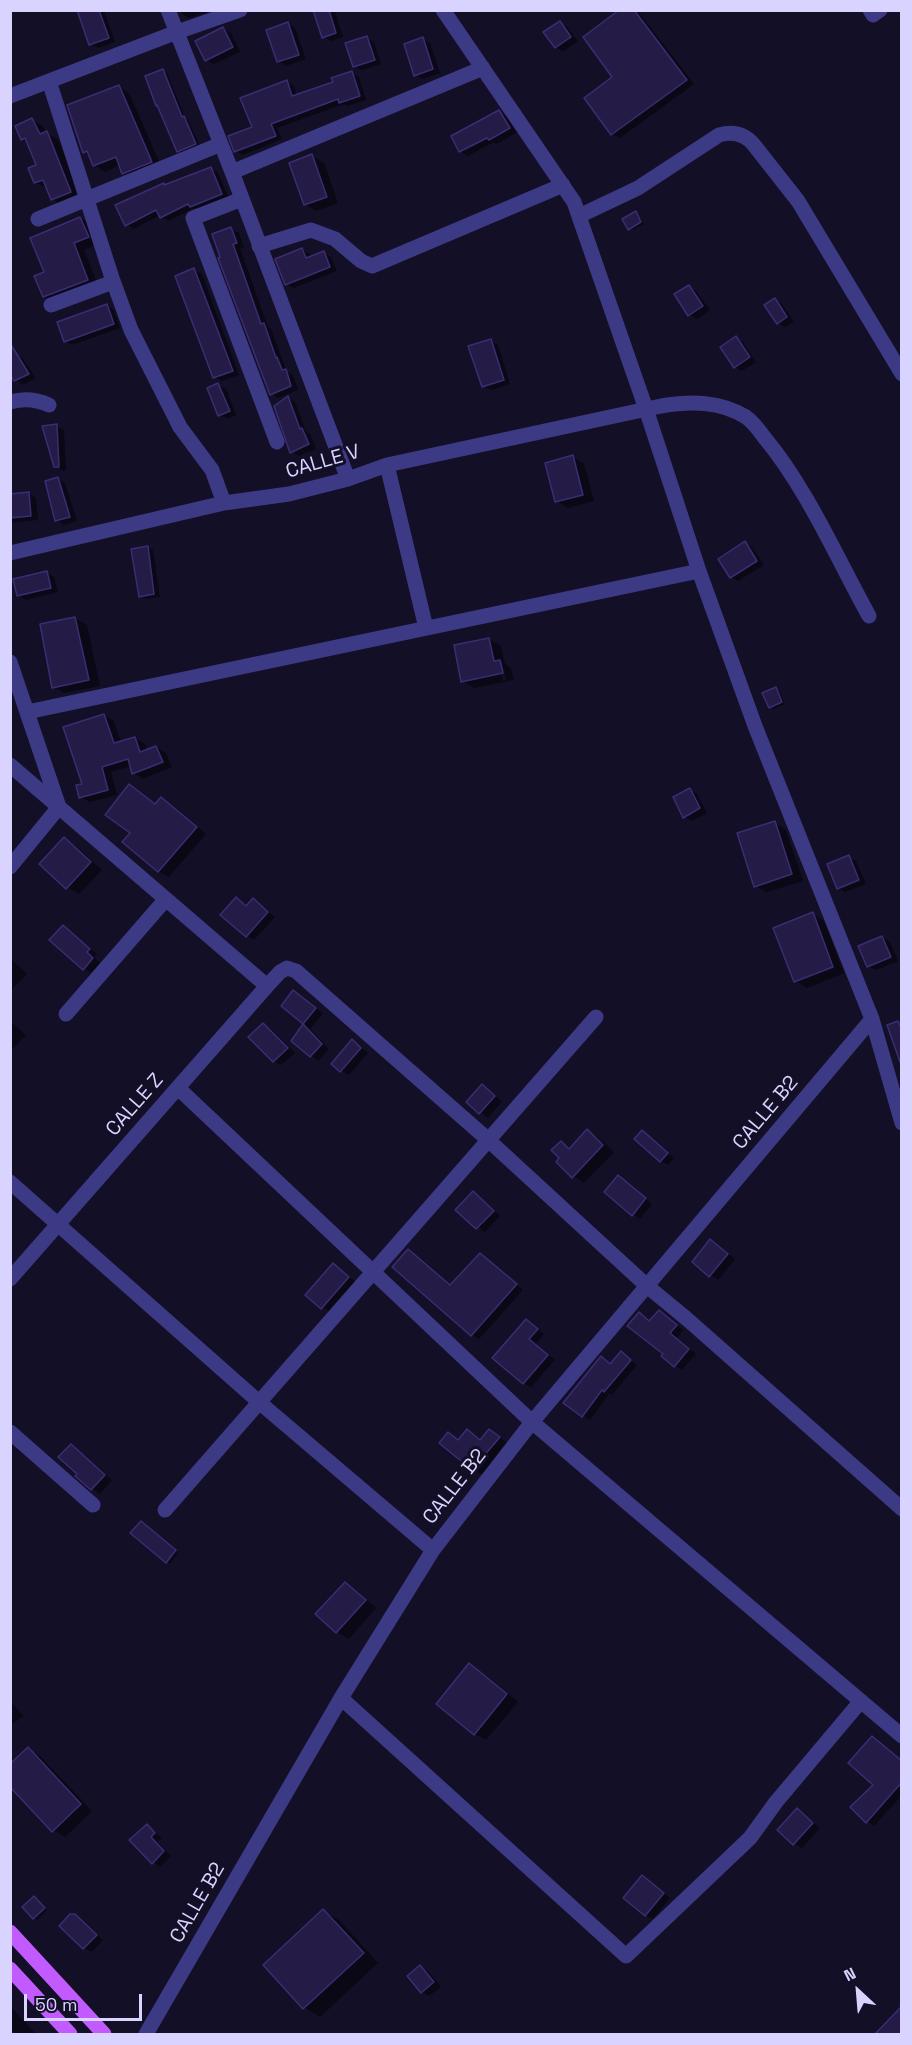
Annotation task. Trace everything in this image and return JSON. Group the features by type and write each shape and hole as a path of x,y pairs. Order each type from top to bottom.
{"main road":[{"path":"12,1935 104,2034"},
{"path":"10,1969 70,2034"}],"street":[{"path":"168,10 348,479"},
{"path":"10,96 240,10"},
{"path":"443,10 574,202 699,571 756,726 872,1019 902,1123"},
{"path":"870,10 873,15 879,10"},
{"path":"232,172 483,68"},
{"path":"49,81 113,282 131,330 180,427 212,470 224,503"},
{"path":"579,216 638,188 713,138 726,133 746,137 798,201 902,374"},
{"path":"38,219 221,144"},
{"path":"259,246 311,230 335,238 361,261 372,266 562,185"},
{"path":"242,199 193,218 277,442"},
{"path":"51,304 113,282"},
{"path":"10,402 22,399 40,400 49,405"},
{"name":"CALLE V","path":"10,553 224,503 289,494 348,479 387,465 646,409 677,403 712,404 733,410 748,418 777,452 798,485 868,616"},
{"path":"387,465 426,628"},
{"path":"27,712 699,571"},
{"path":"10,662 59,807"},
{"path":"10,765 267,986"},
{"path":"10,867 59,807"},
{"path":"66,1014 166,899"},
{"name":"CALLE Z","path":"10,1279 267,986 280,972 287,969 296,972 488,1140"},
{"path":"165,1510 596,1017"},
{"name":"CALLE B2","path":"146,2034 341,1698 433,1550 532,1422 872,1019"},
{"path":"177,1088 532,1422 902,1736"},
{"path":"488,1140 647,1286 902,1509"},
{"path":"10,1182 259,1402 433,1550"},
{"path":"10,1432 93,1505"},
{"path":"341,1698 626,1956 750,1838 776,1802 861,1701"}],"building":[{"path":"77,10 99,10 109,38 89,45"},
{"path":"313,10 329,10 336,33 322,38"},
{"path":"619,10 634,10 687,80 611,135 584,98 612,77 583,37"},
{"path":"560,21 571,37 555,48 543,32"},
{"path":"288,22 299,55 277,62 266,30"},
{"path":"223,27 233,47 205,61 195,41"},
{"path":"367,36 375,60 353,67 345,43"},
{"path":"423,37 433,69 414,76 404,44"},
{"path":"163,69 182,117 184,116 196,144 177,152 145,76"},
{"path":"352,71 360,96 339,103 338,99 271,124 276,136 234,152 228,136 252,127 240,98 287,80 292,96 333,82 331,78"},
{"path":"119,85 152,162 122,174 116,157 93,166 87,151 83,153 67,105"},
{"path":"499,110 510,128 489,140 487,138 459,152 451,136"},
{"path":"32,118 40,134 47,131 71,192 51,200 43,180 34,183 28,168 36,165 25,138 21,140 15,126"},
{"path":"312,154 327,197 304,205 289,163"},
{"path":"211,167 222,194 190,207 188,204 160,218 156,210 125,226 115,205 164,183 164,185"},
{"path":"636,211 641,222 628,230 622,219"},
{"path":"80,217 89,237 74,243 88,280 43,297 34,276 44,272 30,238"},
{"path":"231,227 237,243 233,244 261,324 264,323 276,358 282,370 286,369 291,386 270,395 218,258 220,257 212,234"},
{"path":"302,248 306,258 324,251 330,267 285,285 275,259"},
{"path":"194,268 233,371 213,378 175,276"},
{"path":"689,285 703,306 688,316 674,294"},
{"path":"775,298 787,317 777,324 764,305"},
{"path":"107,304 114,324 64,342 57,322"},
{"path":"736,336 750,357 734,368 720,347"},
{"path":"491,339 504,380 482,387 468,346"},
{"path":"10,343 29,374 14,381 10,374"},
{"path":"218,383 230,411 218,416 207,388"},
{"path":"288,396 300,429 302,428 309,444 290,453 274,406"},
{"path":"57,424 59,467 54,467 42,426"},
{"path":"573,455 583,495 555,502 545,463"},
{"path":"58,477 70,517 55,521 45,481"},
{"path":"29,492 31,516 10,518 10,494"},
{"path":"745,541 757,561 730,578 718,559"},
{"path":"148,546 154,594 139,597 131,549"},
{"path":"47,571 51,588 17,596 13,579"},
{"path":"75,617 89,680 52,688 40,624"},
{"path":"489,638 494,661 500,660 503,673 461,682 454,645"},
{"path":"776,687 782,702 769,708 762,693"},
{"path":"104,714 114,743 135,737 140,752 156,746 163,762 132,774 128,759 102,767 108,790 79,798 76,785 82,784 63,727"},
{"path":"129,784 155,804 161,797 197,827 158,872 122,842 130,833 105,815"},
{"path":"690,788 700,808 683,818 673,797"},
{"path":"775,821 792,874 754,887 737,833"},
{"path":"64,837 91,862 66,889 39,864"},
{"path":"849,855 859,880 837,889 827,864"},
{"path":"236,897 246,906 253,898 268,912 246,937 220,915"},
{"path":"813,912 833,967 794,982 773,928"},
{"path":"63,925 90,949 87,952 93,958 83,970 49,940"},
{"path":"882,936 891,957 867,967 858,946"},
{"path":"293,990 316,1008 303,1024 281,1006"},
{"path":"898,1021 902,1030 902,1062 900,1062 887,1025"},
{"path":"263,1023 288,1048 273,1062 248,1037"},
{"path":"303,1024 322,1044 310,1057 291,1041"},
{"path":"352,1039 361,1048 340,1072 331,1064"},
{"path":"482,1084 495,1096 479,1114 466,1102"},
{"path":"587,1129 603,1145 572,1178 556,1162 559,1158 551,1150 561,1141 569,1149"},
{"path":"642,1130 668,1153 660,1162 634,1139"},
{"path":"618,1175 646,1198 632,1216 604,1192"},
{"path":"473,1191 494,1211 476,1229 455,1210"},
{"path":"710,1239 728,1254 709,1277 692,1262"},
{"path":"408,1249 450,1285 480,1253 517,1284 471,1336 392,1267"},
{"path":"333,1263 349,1277 321,1309 305,1295"},
{"path":"659,1310 677,1325 670,1333 689,1349 674,1367 661,1356 663,1354 627,1326 639,1312 649,1321"},
{"path":"526,1319 538,1329 529,1339 548,1355 523,1384 492,1358"},
{"path":"621,1351 631,1360 604,1392 602,1390 582,1417 563,1403 601,1356 610,1364"},
{"path":"467,1429 480,1440 489,1429 500,1437 472,1470 439,1443 448,1432 458,1440"},
{"path":"71,1444 105,1475 91,1490 58,1457"},
{"path":"141,1521 176,1550 166,1563 130,1533"},
{"path":"345,1582 366,1600 336,1633 315,1614"},
{"path":"469,1663 507,1694 474,1735 436,1704"},
{"path":"872,1736 902,1761 902,1782 866,1823 850,1807 873,1785 848,1763"},
{"path":"28,1747 81,1804 52,1832 10,1787 10,1764"},
{"path":"797,1808 813,1823 793,1845 777,1830"},
{"path":"147,1824 155,1833 151,1837 164,1851 152,1864 129,1840"},
{"path":"642,1875 664,1893 645,1916 623,1898"},
{"path":"34,1896 45,1908 33,1919 22,1907"},
{"path":"323,1909 364,1953 303,2009 263,1965"},
{"path":"70,1914 75,1914 97,1935 83,1949 59,1926"},
{"path":"420,1965 434,1982 421,1993 407,1976"},
{"path":"902,2006 902,2034 875,2034"}]}
